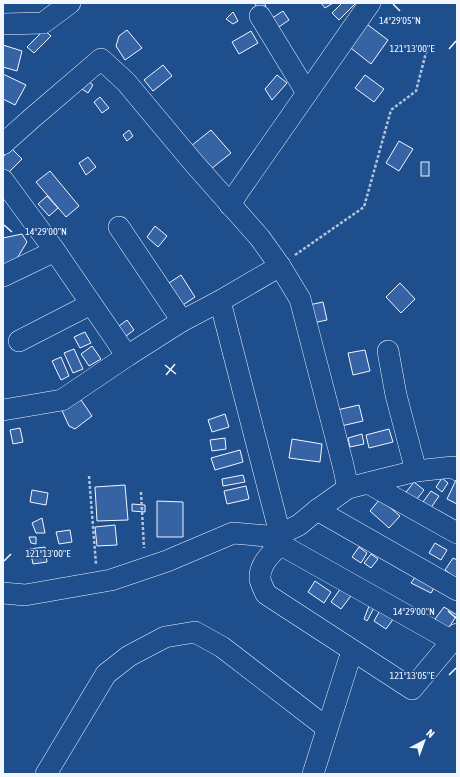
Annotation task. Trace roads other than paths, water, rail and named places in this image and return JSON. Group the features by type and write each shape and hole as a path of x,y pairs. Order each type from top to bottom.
{"street":[{"path":"3,24 44,23 70,3"},
{"path":"230,205 370,3"},
{"path":"260,16 307,93"},
{"path":"3,144 31,118 101,59 126,82 192,161 260,238 280,266 300,299 348,488"},
{"path":"3,180 55,251 127,356"},
{"path":"118,227 182,321"},
{"path":"3,276 55,251"},
{"path":"3,410 62,400 182,321 280,266"},
{"path":"3,593 25,595 111,580 167,561 233,533 276,538 455,638 412,689 266,594 260,580 261,568 268,557 276,538 220,301"},
{"path":"19,340 91,304"},
{"path":"388,351 396,395 416,471"},
{"path":"276,538 299,525 348,488 416,471 452,467 457,470"},
{"path":"368,483 457,533"},
{"path":"317,510 457,590"},
{"path":"46,774 106,674 128,656 165,637 195,632 222,647 327,728"},
{"path":"313,774 349,660"}]}
